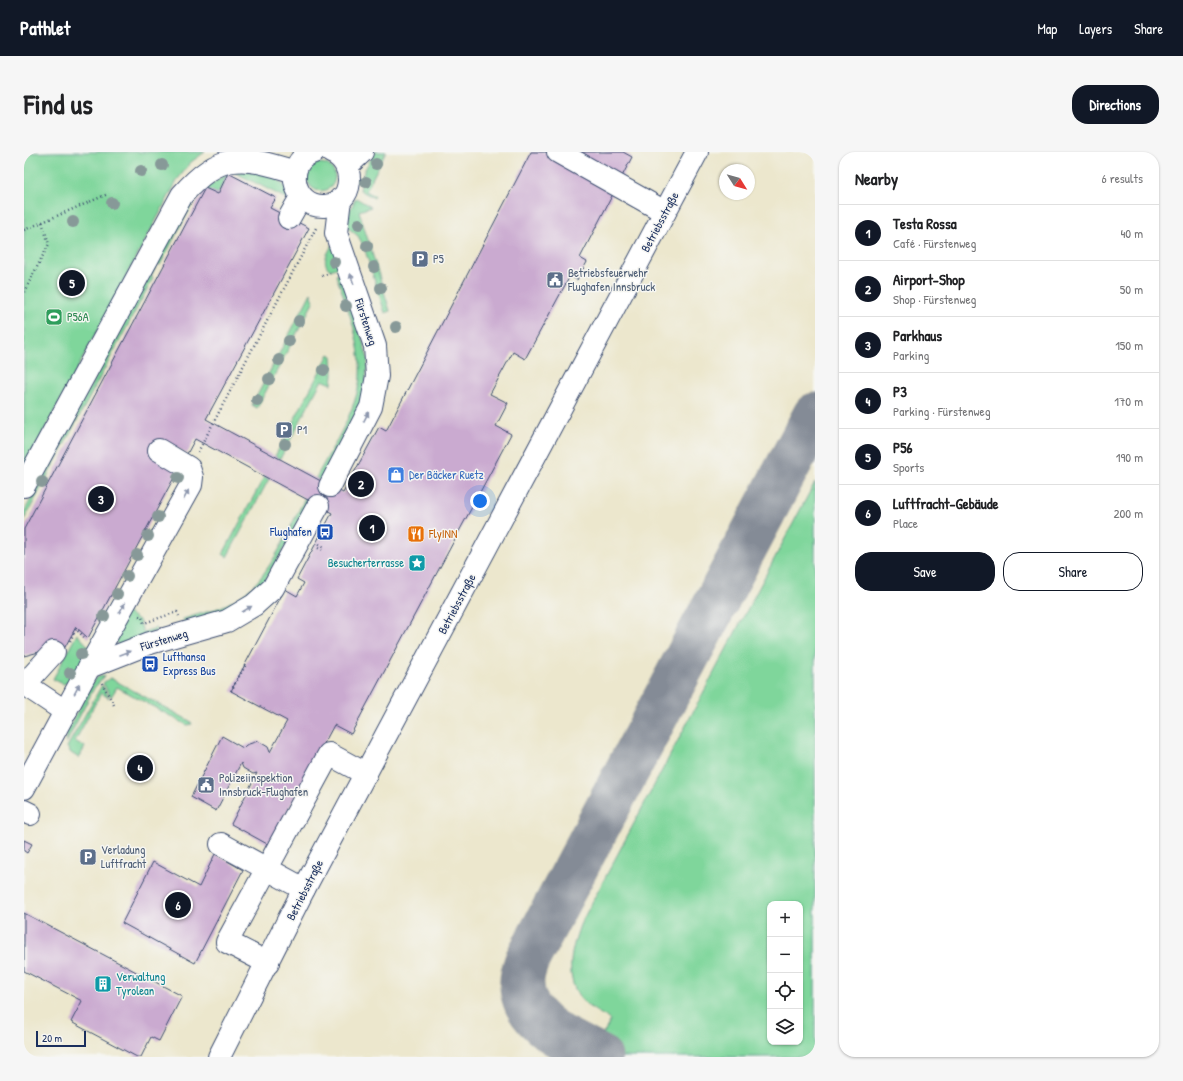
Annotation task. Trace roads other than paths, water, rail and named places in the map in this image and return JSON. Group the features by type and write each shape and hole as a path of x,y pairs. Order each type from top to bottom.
{"street":[{"path":"314,152 304,157 298,164 294,181 301,197 309,203 317,206 325,206 340,199 347,190 350,182 355,159 342,159 330,152"},
{"path":"558,152 665,212"},
{"name":"Betriebsstraße","path":"219,1057 304,890 697,152"},
{"path":"24,486 182,195 191,183 211,164 230,157 251,158 295,172"},
{"path":"289,218 301,197"},
{"name":"Fürstenweg","path":"330,486 371,408 377,376 374,346 336,233 340,199"},
{"path":"26,780 66,712 89,666 190,485 192,476 190,468 159,450"},
{"name":"Fürstenweg","path":"89,666 150,643 227,621 254,605 272,588 318,506"},
{"path":"54,652 25,684 66,712"},
{"path":"268,963 227,942 329,754 366,774"},
{"path":"220,844 304,890"}],"place":[{"name":"P5","path":"420,259"},
{"name":"Betriebsfeuerwehr Flughafen Innsbruck","path":"555,280"},
{"name":"P56","path":"72,283"},
{"name":"P56A","path":"54,317"},
{"name":"P1","path":"284,430"},
{"name":"Der Bäcker Ruetz","path":"396,475"},
{"name":"Airport-Shop","path":"361,484"},
{"name":"Parkhaus","path":"101,499"},
{"name":"Testa Rossa","path":"372,528"},
{"name":"Flughafen","path":"325,532"},
{"name":"FlyINN","path":"416,534"},
{"name":"Besucherterrasse","path":"417,563"},
{"name":"Lufthansa Express Bus","path":"150,664"},
{"name":"P3","path":"140,768"},
{"name":"Polizeiinspektion Innsbruck-Flughafen","path":"206,785"},
{"name":"Verladung Luftfracht","path":"88,857"},
{"name":"Luftfracht-Gebäude","path":"178,905"},
{"name":"Verwaltung Tyrolean","path":"103,984"}]}
